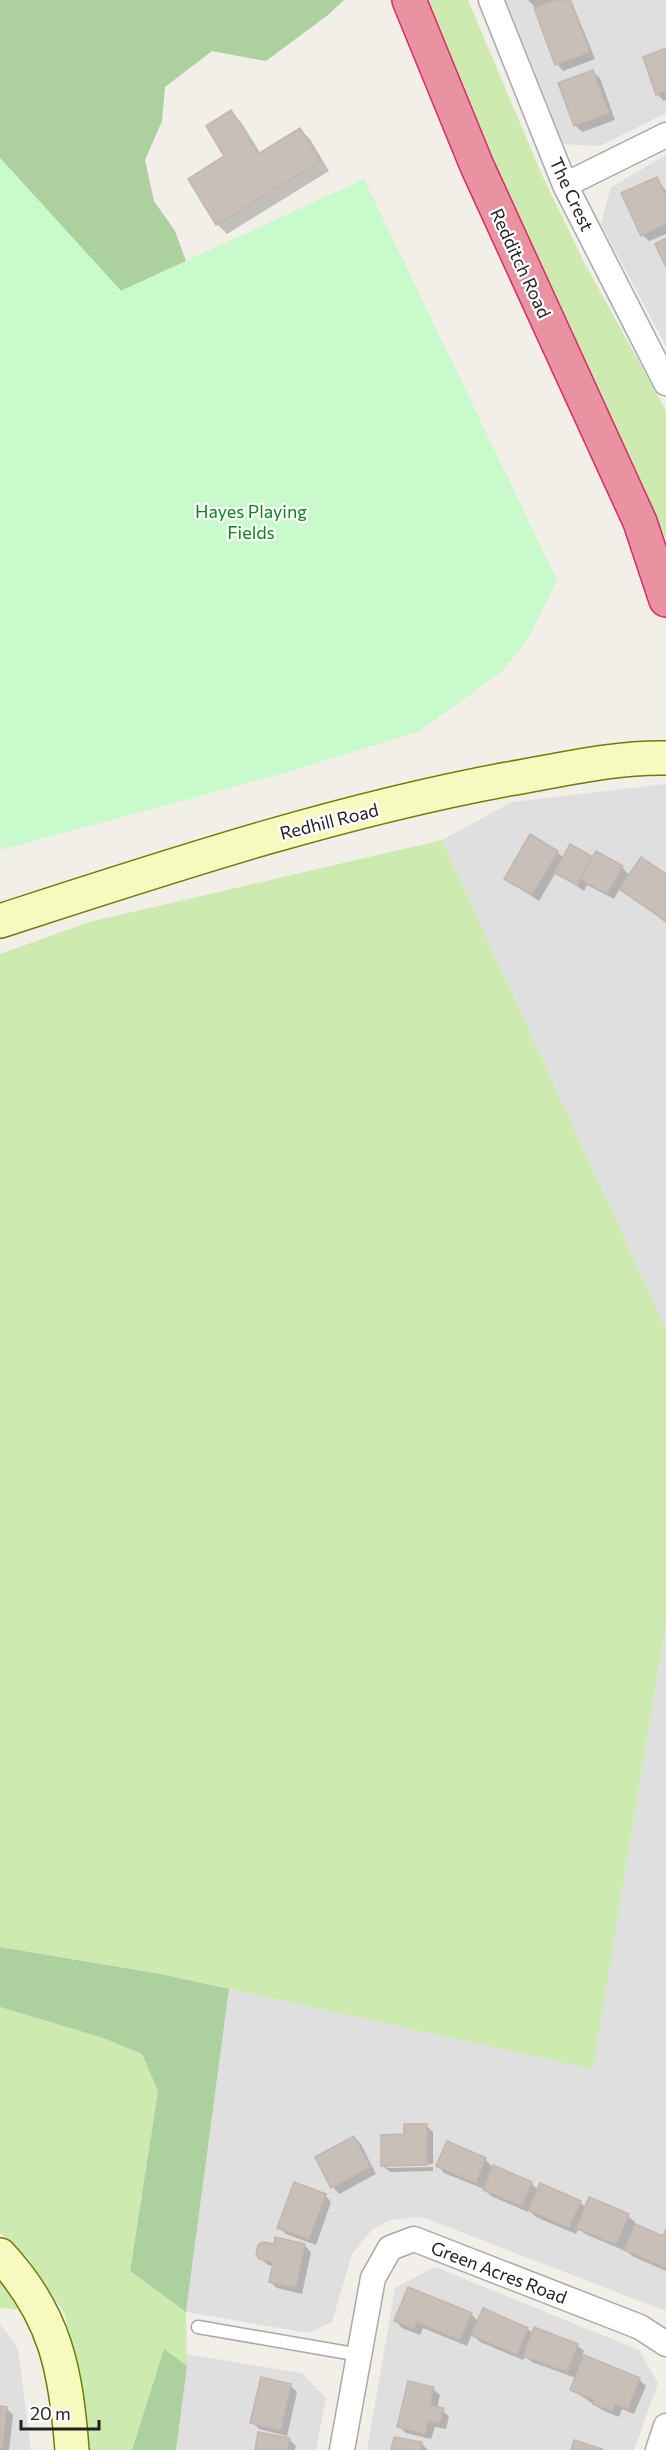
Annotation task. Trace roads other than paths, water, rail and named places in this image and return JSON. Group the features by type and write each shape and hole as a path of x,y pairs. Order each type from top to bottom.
{"highway":[{"name":"Redditch Road","path":"409,0 477,166 640,522 666,600"},
{"name":"Redditch Road","path":"640,522 666,558"}],"street":[{"name":"The Crest","path":"491,0 565,185 666,383"},
{"path":"565,185 666,135"},
{"name":"Redhill Road","path":"0,921 233,845 442,792 610,760 666,758"},
{"name":"Green Acres Road","path":"342,2450 373,2278 390,2248 414,2239 663,2332"},
{"path":"0,2255 18,2275 36,2303 61,2360 72,2450"},
{"path":"658,2450 666,2426"}],"lane":[{"path":"198,2327 360,2355"}],"park label":[{"name":"Hayes Playing Fields","path":"251,521"}]}
